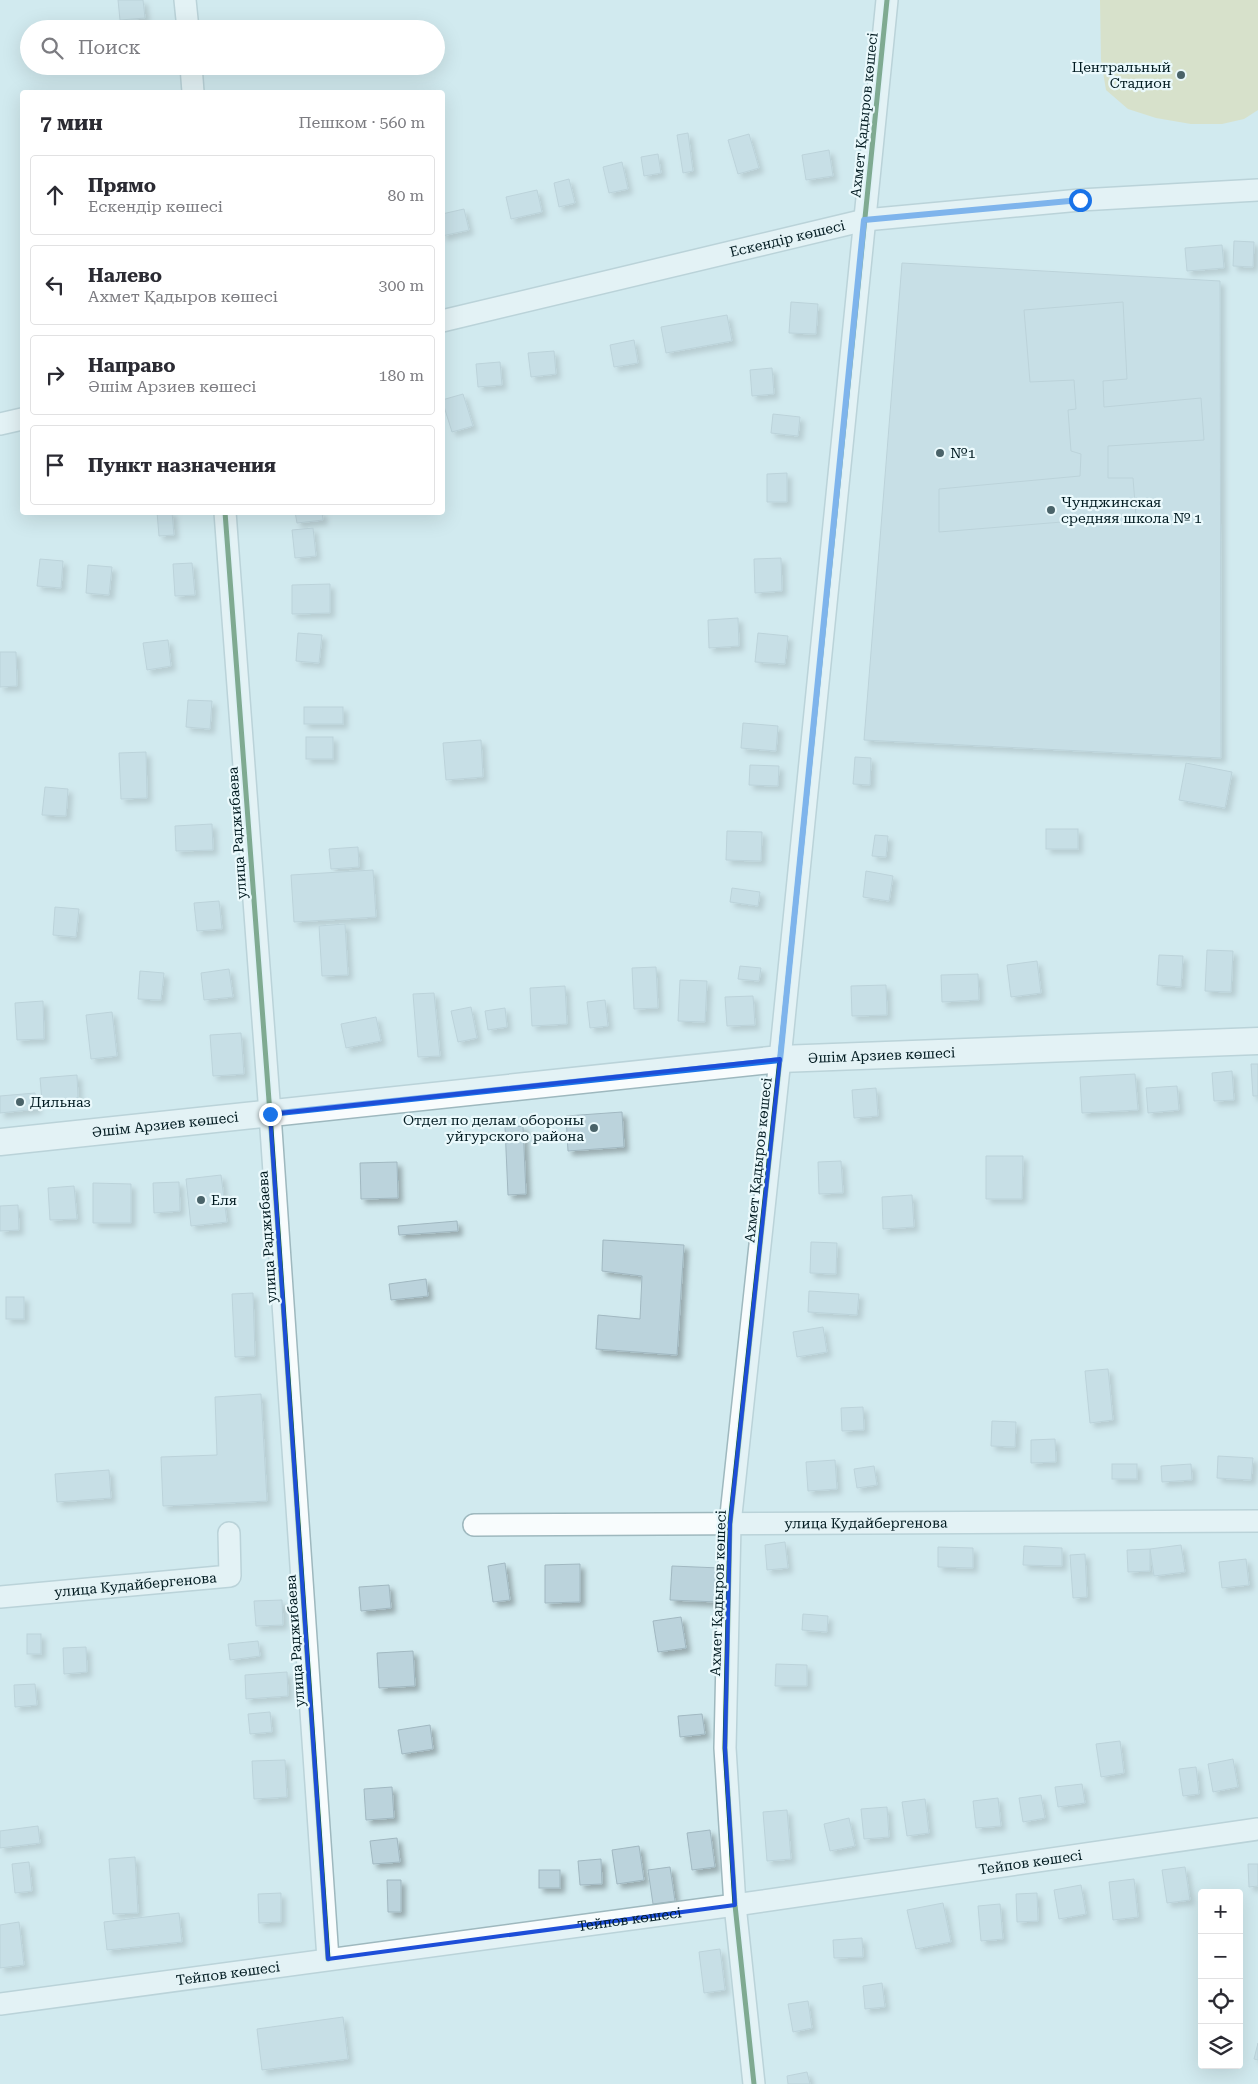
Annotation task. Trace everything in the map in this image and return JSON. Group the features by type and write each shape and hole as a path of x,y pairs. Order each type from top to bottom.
{"street":[{"path":"185,0 187,20"},
{"name":"Ахмет Қадыров көшесі","path":"754,2084 735,1905 725,1748 730,1524 780,1060 887,0"},
{"path":"191,75 193,90"},
{"name":"Ескендір көшесі","path":"445,320 864,220 1080,200 1258,190"},
{"path":"0,424 20,419"},
{"name":"улица Раджибаева","path":"225,515 270,1114 328,1959"},
{"name":"Әшім Арзиев көшесі","path":"0,1142 780,1060 1258,1041"},
{"name":"улица Кудайбергенова","path":"474,1525 1258,1521"},
{"name":"улица Кудайбергенова","path":"0,1597 230,1576 229,1533"},
{"name":"Тейпов көшесі","path":"0,2004 735,1905 1258,1829"}],"highlighted area":[{"path":"780,1059 730,1524 725,1748 735,1905 328,1959 270,1114"}],"shaded area":[{"name":"Центральный Стадион","path":"1100,0 1258,0 1258,110 1244,119 1222,124 1191,124 1156,118 1128,109 1106,90 1101,60"}],"building":[{"path":"118,0 143,0 145,18 120,20"},
{"path":"688,133 693,171 683,173 677,135"},
{"path":"749,134 759,168 738,174 728,140"},
{"path":"829,150 833,176 806,180 802,155"},
{"path":"658,154 661,173 644,176 641,157"},
{"path":"622,162 628,189 609,193 603,167"},
{"path":"569,179 575,203 559,207 554,183"},
{"path":"537,190 542,212 511,219 506,197"},
{"path":"464,209 469,230 445,235 445,213"},
{"path":"1234,241 1254,242 1253,267 1233,266"},
{"path":"1222,245 1224,268 1187,271 1185,248"},
{"name":"Чунджинская средняя школа № 1","path":"902,263 1220,281 1221,758 864,740"},
{"path":"791,302 818,304 816,334 789,333"},
{"name":"Чунджинская средняя школа № 1","path":"1123,302 1127,379 1103,381 1104,407 1201,398 1204,440 1108,446 1108,478 1133,478 1136,516 939,532 939,489 1080,476 1081,454 1071,451 1068,410 1076,409 1074,380 1030,382 1024,310"},
{"path":"727,315 732,341 666,353 661,327"},
{"path":"634,340 638,363 614,367 610,345"},
{"path":"554,351 556,374 531,377 528,353"},
{"path":"500,362 502,385 478,387 476,364"},
{"path":"772,368 774,394 752,396 750,370"},
{"path":"463,394 473,426 452,432 445,410 445,399"},
{"path":"773,414 800,417 798,436 771,433"},
{"path":"787,473 787,502 767,502 767,474"},
{"path":"157,515 172,515 174,535 159,536"},
{"path":"296,515 322,515 323,520 297,523"},
{"path":"313,528 316,556 295,558 292,530"},
{"path":"781,558 782,591 755,593 754,559"},
{"path":"40,559 63,561 61,588 37,586"},
{"path":"192,563 195,595 175,596 173,564"},
{"path":"88,565 112,567 109,595 86,593"},
{"path":"330,584 330,613 292,614 292,585"},
{"path":"738,618 739,646 709,648 708,620"},
{"path":"298,633 322,635 319,663 296,661"},
{"path":"758,633 788,636 785,664 755,662"},
{"path":"168,640 171,666 147,670 143,643"},
{"path":"0,652 16,652 17,686 0,687"},
{"path":"188,700 212,701 210,729 186,727"},
{"path":"304,707 343,707 343,724 304,724"},
{"path":"743,723 778,726 776,751 741,748"},
{"path":"306,737 333,737 333,759 306,759"},
{"path":"481,740 483,777 446,780 443,743"},
{"path":"146,752 147,798 121,799 119,753"},
{"path":"855,757 871,758 870,785 853,784"},
{"path":"1186,763 1232,772 1225,808 1179,800"},
{"path":"750,765 779,766 778,786 749,785"},
{"path":"45,787 68,789 66,816 42,815"},
{"path":"212,824 213,850 176,851 175,826"},
{"path":"1046,829 1078,829 1078,849 1046,849"},
{"path":"727,831 762,832 761,861 726,860"},
{"path":"875,835 888,836 886,857 872,856"},
{"path":"358,847 359,867 331,869 329,849"},
{"path":"373,870 376,917 294,922 291,875"},
{"path":"866,871 893,876 889,901 863,897"},
{"path":"732,888 760,892 758,906 730,902"},
{"path":"219,901 222,929 197,931 194,903"},
{"path":"55,907 79,909 76,937 53,935"},
{"path":"345,924 348,975 322,976 319,926"},
{"path":"1207,950 1233,951 1231,992 1205,991"},
{"path":"1159,955 1183,956 1181,987 1157,985"},
{"path":"1037,961 1041,993 1011,997 1007,965"},
{"path":"740,966 761,968 759,981 738,979"},
{"path":"656,967 658,1008 634,1009 632,968"},
{"path":"229,969 233,997 204,1000 201,973"},
{"path":"140,971 164,973 161,1000 138,999"},
{"path":"978,974 979,1000 942,1002 941,975"},
{"path":"680,980 707,981 705,1022 678,1021"},
{"path":"886,985 887,1015 852,1016 851,986"},
{"path":"565,986 567,1024 532,1026 530,988"},
{"path":"434,993 440,1056 418,1057 413,994"},
{"path":"753,996 755,1025 727,1026 725,997"},
{"path":"605,1000 608,1026 590,1028 587,1002"},
{"path":"43,1001 44,1039 17,1040 15,1003"},
{"path":"471,1007 477,1038 458,1042 451,1011"},
{"path":"505,1008 507,1027 488,1030 485,1011"},
{"path":"112,1012 117,1056 91,1059 86,1015"},
{"path":"376,1017 381,1041 346,1048 341,1024"},
{"path":"241,1033 244,1074 213,1076 210,1035"},
{"path":"1251,1064 1258,1064 1258,1096 1253,1096"},
{"path":"1232,1071 1234,1100 1214,1101 1212,1073"},
{"path":"1135,1074 1138,1110 1082,1113 1080,1077"},
{"path":"77,1075 78,1098 42,1101 40,1078"},
{"path":"1177,1086 1179,1110 1148,1113 1146,1088"},
{"path":"876,1088 878,1116 854,1118 852,1090"},
{"path":"35,1093 37,1109 0,1113 0,1096"},
{"path":"622,1112 624,1147 568,1151 566,1116"},
{"path":"523,1126 526,1194 508,1195 505,1127"},
{"path":"986,1156 1023,1156 1022,1199 986,1199"},
{"path":"841,1161 843,1193 819,1194 818,1162"},
{"path":"397,1162 398,1198 361,1199 360,1163"},
{"path":"221,1175 227,1222 191,1226 186,1179"},
{"path":"179,1182 180,1211 154,1213 153,1183"},
{"path":"93,1183 131,1184 131,1223 93,1223"},
{"path":"74,1186 77,1219 50,1220 48,1188"},
{"path":"912,1195 914,1227 883,1229 882,1197"},
{"path":"18,1205 19,1230 0,1231 0,1206"},
{"path":"457,1221 458,1231 399,1235 398,1226"},
{"path":"603,1240 684,1245 677,1355 596,1349 598,1315 640,1319 642,1276 602,1271"},
{"path":"811,1242 837,1243 836,1274 810,1273"},
{"path":"426,1279 428,1296 391,1300 389,1284"},
{"path":"809,1291 859,1294 857,1315 808,1312"},
{"path":"253,1293 255,1356 235,1357 232,1294"},
{"path":"6,1297 24,1297 24,1319 6,1319"},
{"path":"823,1327 827,1352 797,1357 793,1332"},
{"path":"1108,1369 1113,1420 1090,1423 1085,1371"},
{"path":"261,1394 267,1501 163,1506 161,1457 217,1455 215,1397"},
{"path":"863,1407 864,1430 842,1431 841,1408"},
{"path":"992,1421 1016,1422 1015,1447 991,1446"},
{"path":"1055,1439 1056,1462 1031,1463 1031,1440"},
{"path":"1218,1456 1253,1458 1251,1480 1217,1478"},
{"path":"835,1460 837,1489 808,1491 806,1462"},
{"path":"1112,1464 1137,1464 1137,1479 1112,1479"},
{"path":"1191,1464 1192,1480 1162,1482 1161,1466"},
{"path":"874,1466 877,1485 857,1488 854,1469"},
{"path":"109,1470 111,1498 57,1502 55,1474"},
{"path":"785,1542 788,1568 767,1570 765,1545"},
{"path":"1181,1545 1185,1572 1154,1576 1150,1549"},
{"path":"1024,1546 1062,1548 1062,1566 1023,1565"},
{"path":"938,1547 973,1548 973,1568 938,1567"},
{"path":"1150,1549 1150,1571 1128,1572 1127,1550"},
{"path":"1085,1554 1087,1597 1073,1598 1070,1555"},
{"path":"1246,1559 1249,1585 1222,1588 1219,1562"},
{"path":"505,1563 510,1600 493,1602 488,1566"},
{"path":"580,1564 580,1602 545,1603 545,1565"},
{"path":"672,1566 720,1568 718,1602 670,1600"},
{"path":"389,1585 391,1608 361,1611 359,1587"},
{"path":"282,1600 283,1625 256,1626 254,1601"},
{"path":"803,1614 828,1616 827,1632 802,1630"},
{"path":"681,1617 686,1648 658,1652 653,1621"},
{"path":"27,1634 41,1634 41,1654 27,1654"},
{"path":"258,1641 260,1656 230,1660 228,1644"},
{"path":"86,1647 87,1672 64,1674 63,1648"},
{"path":"413,1651 415,1686 379,1688 377,1653"},
{"path":"776,1664 807,1665 807,1686 775,1686"},
{"path":"287,1672 288,1696 246,1699 245,1675"},
{"path":"35,1684 37,1705 15,1707 14,1685"},
{"path":"270,1712 272,1732 250,1734 248,1714"},
{"path":"702,1714 705,1734 680,1737 678,1716"},
{"path":"430,1725 433,1749 402,1754 398,1730"},
{"path":"1120,1741 1124,1773 1101,1777 1096,1744"},
{"path":"1233,1759 1238,1787 1213,1792 1208,1764"},
{"path":"285,1760 287,1797 254,1799 252,1761"},
{"path":"1196,1767 1199,1794 1183,1796 1179,1769"},
{"path":"1082,1784 1085,1803 1058,1807 1055,1787"},
{"path":"392,1787 394,1818 366,1820 364,1789"},
{"path":"1041,1795 1045,1818 1023,1822 1019,1798"},
{"path":"998,1798 1001,1826 976,1828 973,1801"},
{"path":"925,1799 929,1833 907,1836 902,1802"},
{"path":"887,1807 889,1837 864,1839 861,1809"},
{"path":"787,1810 791,1859 767,1861 763,1812"},
{"path":"849,1818 855,1846 830,1851 824,1824"},
{"path":"38,1826 40,1843 0,1848 0,1831"},
{"path":"710,1830 715,1867 692,1870 687,1833"},
{"path":"397,1838 400,1862 373,1864 370,1841"},
{"path":"639,1846 644,1880 617,1884 612,1850"},
{"path":"135,1857 138,1913 113,1914 109,1859"},
{"path":"601,1859 602,1884 580,1885 578,1861"},
{"path":"29,1862 32,1891 15,1893 12,1864"},
{"path":"1248,1864 1258,1864 1258,1886 1249,1887"},
{"path":"670,1867 675,1901 653,1904 648,1870"},
{"path":"1185,1867 1190,1900 1167,1903 1162,1870"},
{"path":"539,1870 560,1870 560,1888 539,1888"},
{"path":"1134,1879 1138,1917 1113,1920 1109,1882"},
{"path":"387,1880 401,1880 401,1912 388,1912"},
{"path":"1081,1885 1086,1914 1059,1919 1054,1890"},
{"path":"281,1893 281,1922 259,1923 258,1894"},
{"path":"1037,1893 1038,1921 1017,1922 1016,1894"},
{"path":"943,1903 951,1942 916,1949 907,1910"},
{"path":"1000,1904 1003,1939 981,1941 978,1906"},
{"path":"179,1913 182,1942 107,1950 104,1922"},
{"path":"19,1922 24,1965 0,1968 0,1925"},
{"path":"862,1938 863,1957 834,1958 833,1940"},
{"path":"720,1949 725,1990 704,1993 699,1952"},
{"path":"882,1983 885,2007 865,2009 863,1986"},
{"path":"808,2001 812,2028 793,2032 788,2004"},
{"path":"343,2017 348,2059 262,2070 257,2029"},
{"path":"1258,2043 1258,2060 1254,2059"},
{"path":"807,2072 810,2084 788,2084 787,2076"}],"cycle path":[{"path":"754,2084 735,1905 725,1748 730,1524 780,1059 887,0"},
{"path":"225,515 270,1114 328,1959"}],"place":[{"name":"Центральный Стадион","path":"1181,75"},
{"name":"№1","path":"940,453"},
{"name":"Чунджинская средняя школа № 1","path":"1051,510"},
{"name":"Дильназ","path":"20,1102"},
{"name":"Отдел по делам обороны уйгурского района","path":"594,1128"},
{"name":"Еля","path":"201,1200"}],"route":[{"path":"270,1114 780,1060 864,220 1080,200"}]}
